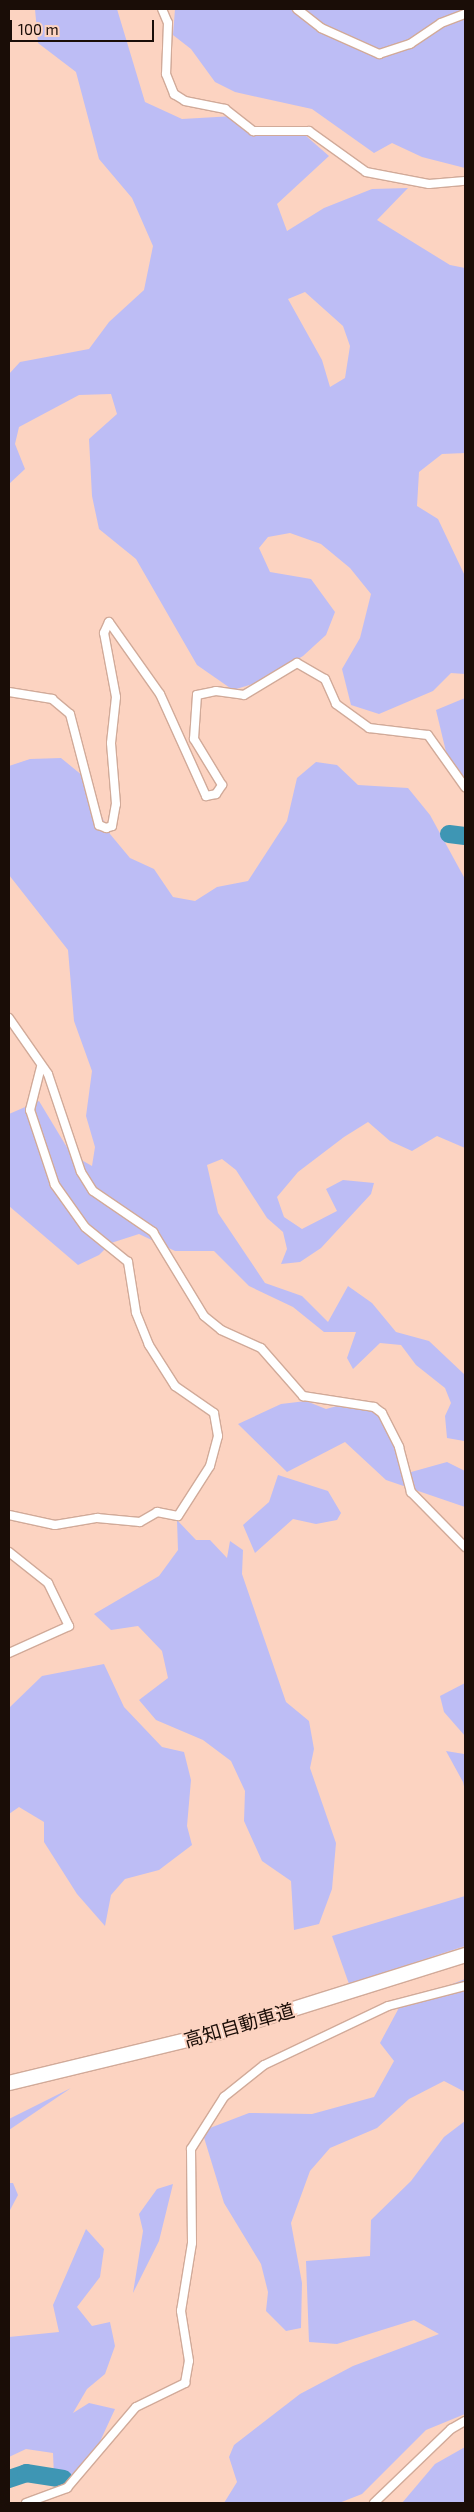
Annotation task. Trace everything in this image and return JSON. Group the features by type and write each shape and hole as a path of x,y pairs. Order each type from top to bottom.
{"highway":[{"name":"高知自動車道","path":"9,2083 220,2032 465,1956"}],"street":[{"path":"162,9 168,23 166,74 174,94 186,102 225,108 252,131 309,131 366,172 429,184 465,181"},
{"path":"297,9 321,28 379,54 410,44 441,23 465,14"},
{"path":"9,692 52,699 70,714 99,825 106,828 112,826 116,804 111,743 116,696 104,633 109,622 160,694 206,796 216,794 222,785 194,738 197,695 216,691 244,695 297,663 325,679 336,704 370,728 428,735 465,787"},
{"path":"9,1018 41,1067 81,1172 93,1191 153,1232 204,1316 221,1330 261,1348 303,1396 374,1407 382,1413 398,1447 411,1492 465,1547"},
{"path":"9,1515 55,1525 97,1518 140,1522 157,1512 178,1516 210,1466 218,1436 214,1413 175,1386 149,1345 136,1312 128,1262 85,1227 54,1185 30,1110 41,1067"},
{"path":"9,1552 48,1583 69,1626 9,1653"},
{"path":"26,2503 67,2488 136,2408 185,2383 189,2361 181,2312 192,2243 191,2149 224,2097 264,2065 388,2006 465,1986"},
{"path":"374,2503 451,2429 465,2421"}],"shaded area":[{"path":"35,9 117,9 145,102 182,119 234,116 250,127 305,135 329,156 277,204 287,231 324,208 372,189 408,188 377,220 450,265 465,268 465,453 442,454 419,472 417,506 438,519 465,576 465,674 451,673 433,691 379,714 351,705 342,669 360,638 371,594 350,568 321,544 290,533 268,537 259,548 270,572 311,579 335,612 326,635 303,656 256,683 233,690 197,665 136,559 99,529 92,496 89,439 117,414 111,394 79,395 19,427 15,444 25,469 9,484 9,374 20,362 89,349 109,322 144,290 153,246 132,198 99,159 76,72 38,43","holes":["305,292 343,326 350,346 345,378 330,387 322,360 288,299"]},
{"path":"175,9 465,9 465,168 422,157 392,143 374,153 312,109 235,92 215,82 191,49 173,35"},
{"path":"465,698 465,779 447,756 436,710"},
{"path":"61,758 83,776 110,834 130,858 154,869 173,897 195,901 217,887 248,881 287,821 297,778 316,762 337,765 358,785 408,788 430,815 465,879 465,1148 437,1136 412,1151 390,1141 368,1122 344,1137 298,1172 277,1197 284,1217 302,1229 337,1211 326,1189 343,1180 374,1183 371,1194 321,1248 300,1262 281,1264 287,1249 283,1232 267,1218 236,1170 222,1159 207,1165 218,1213 265,1283 302,1296 328,1322 348,1286 372,1303 396,1332 429,1341 465,1375 464,1441 447,1438 445,1416 451,1403 445,1388 416,1365 401,1345 380,1343 353,1369 347,1358 356,1332 324,1332 293,1307 249,1286 214,1251 175,1251 139,1234 111,1243 99,1255 78,1265 9,1206 9,1114 39,1101 71,1154 92,1166 95,1147 86,1116 92,1071 74,1021 68,950 9,875 9,766 30,759"},
{"path":"359,1400 388,1425 404,1474 447,1462 465,1471 465,1507 386,1480 345,1442 287,1472 238,1424 281,1404 306,1401 326,1409"},
{"path":"278,1475 328,1491 341,1513 337,1520 316,1524 293,1519 255,1553 243,1525 269,1502"},
{"path":"177,1520 196,1540 210,1540 227,1558 230,1541 243,1550 242,1574 286,1702 309,1721 314,1749 310,1768 336,1843 332,1889 319,1924 294,1930 291,1881 262,1861 244,1821 245,1791 231,1761 203,1740 156,1720 139,1700 168,1678 162,1651 138,1626 111,1630 94,1614 159,1576 178,1550"},
{"path":"104,1664 124,1707 162,1747 184,1752 191,1780 187,1826 192,1845 159,1870 125,1879 111,1895 105,1926 77,1894 44,1842 44,1822 19,1807 9,1814 9,1708 42,1676"},
{"path":"465,1683 465,1736 444,1712 440,1696"},
{"path":"446,1751 464,1754 465,1791 463,1782"},
{"path":"465,1896 465,1946 349,1984 332,1936"},
{"path":"465,1979 465,2092 444,2081 409,2099 377,2128 330,2148 310,2171 291,2223 302,2283 301,2328 286,2331 266,2311 268,2292 261,2264 224,2203 202,2131 249,2113 312,2114 374,2097 394,2061 380,2043 401,2004"},
{"path":"71,2088 9,2130 9,2119"},
{"path":"465,2121 465,2414 426,2430 362,2494 339,2503 224,2503 237,2482 229,2457 234,2445 300,2394 353,2366 439,2334 414,2320 337,2344 309,2342 306,2261 370,2256 371,2220 411,2181 444,2137"},
{"path":"9,2183 13,2183 18,2195 9,2212"},
{"path":"173,2184 159,2241 133,2293 143,2231 139,2214 157,2189"},
{"path":"86,2229 104,2249 100,2277 77,2307 92,2326 110,2322 115,2346 105,2374 87,2389 73,2413 89,2403 115,2409 91,2461 76,2475 54,2477 53,2453 26,2449 9,2457 9,2337 59,2332 53,2305"},
{"path":"465,2447 465,2503 402,2503 435,2464"}],"waterway":[{"path":"449,834 465,836"},
{"path":"9,2479 26,2473 64,2479"}]}
